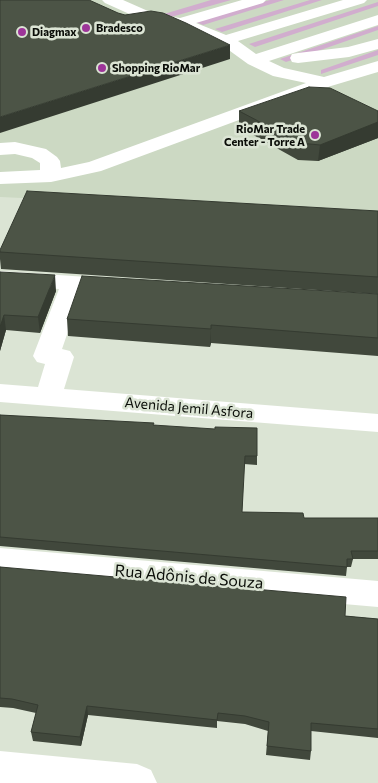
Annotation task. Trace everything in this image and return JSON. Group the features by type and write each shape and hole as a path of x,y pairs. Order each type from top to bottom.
{"street":[{"path":"225,40 359,0"},
{"path":"111,3 125,22 140,21 168,7"},
{"path":"200,30 264,4"},
{"path":"181,23 264,4"},
{"path":"147,16 181,23 225,40 254,60 286,74 325,82 378,83"},
{"path":"254,60 378,20"},
{"path":"254,60 322,57 378,44"},
{"path":"0,178 51,176 94,167 325,82 378,66"},
{"path":"0,149 15,148 39,153 50,161 51,176"},
{"path":"0,278 142,288"},
{"path":"48,397 61,357 46,356 72,283"},
{"name":"Avenida Jemil Asfora","path":"0,393 378,423"},
{"name":"Rua Adônis de Souza","path":"0,561 378,594"},
{"path":"0,769 137,783"}],"shaded area":[{"path":"0,0 378,0 378,214 0,197"},
{"path":"211,0 231,0 171,17 164,14"},
{"path":"270,0 284,0 203,25 196,22"},
{"path":"310,0 322,0 222,32 215,29"},
{"path":"378,2 378,6 255,47 249,44"},
{"path":"378,26 378,30 286,62 280,59"},
{"path":"378,50 378,55 321,74 321,70"}],"building":[{"name":"Shopping RioMar","path":"0,0 89,0 125,15 151,11 163,13 230,45 0,117"},
{"path":"309,87 330,88 378,111 378,122 320,145 300,143 239,111"},
{"path":"27,191 378,211 378,277 0,252"},
{"path":"0,272 55,275 38,317 4,315 0,327"},
{"path":"82,276 378,294 378,338 211,325 211,329 67,319"},
{"path":"0,415 154,423 153,425 215,429 215,427 257,428 257,456 245,456 242,512 303,513 304,518 378,518 378,551 351,551 353,559 347,559 347,567 0,537"},
{"path":"0,567 346,597 345,616 378,619 378,729 311,723 311,751 267,746 269,722 245,716 218,713 217,720 87,706 80,737 31,732 38,705 0,698"}],"place":[{"name":"Bradesco","path":"86,28"},
{"name":"Diagmax","path":"22,32"},
{"name":"Shopping RioMar","path":"102,68"},
{"name":"RioMar Trade Center - Torre A","path":"315,135"}]}
